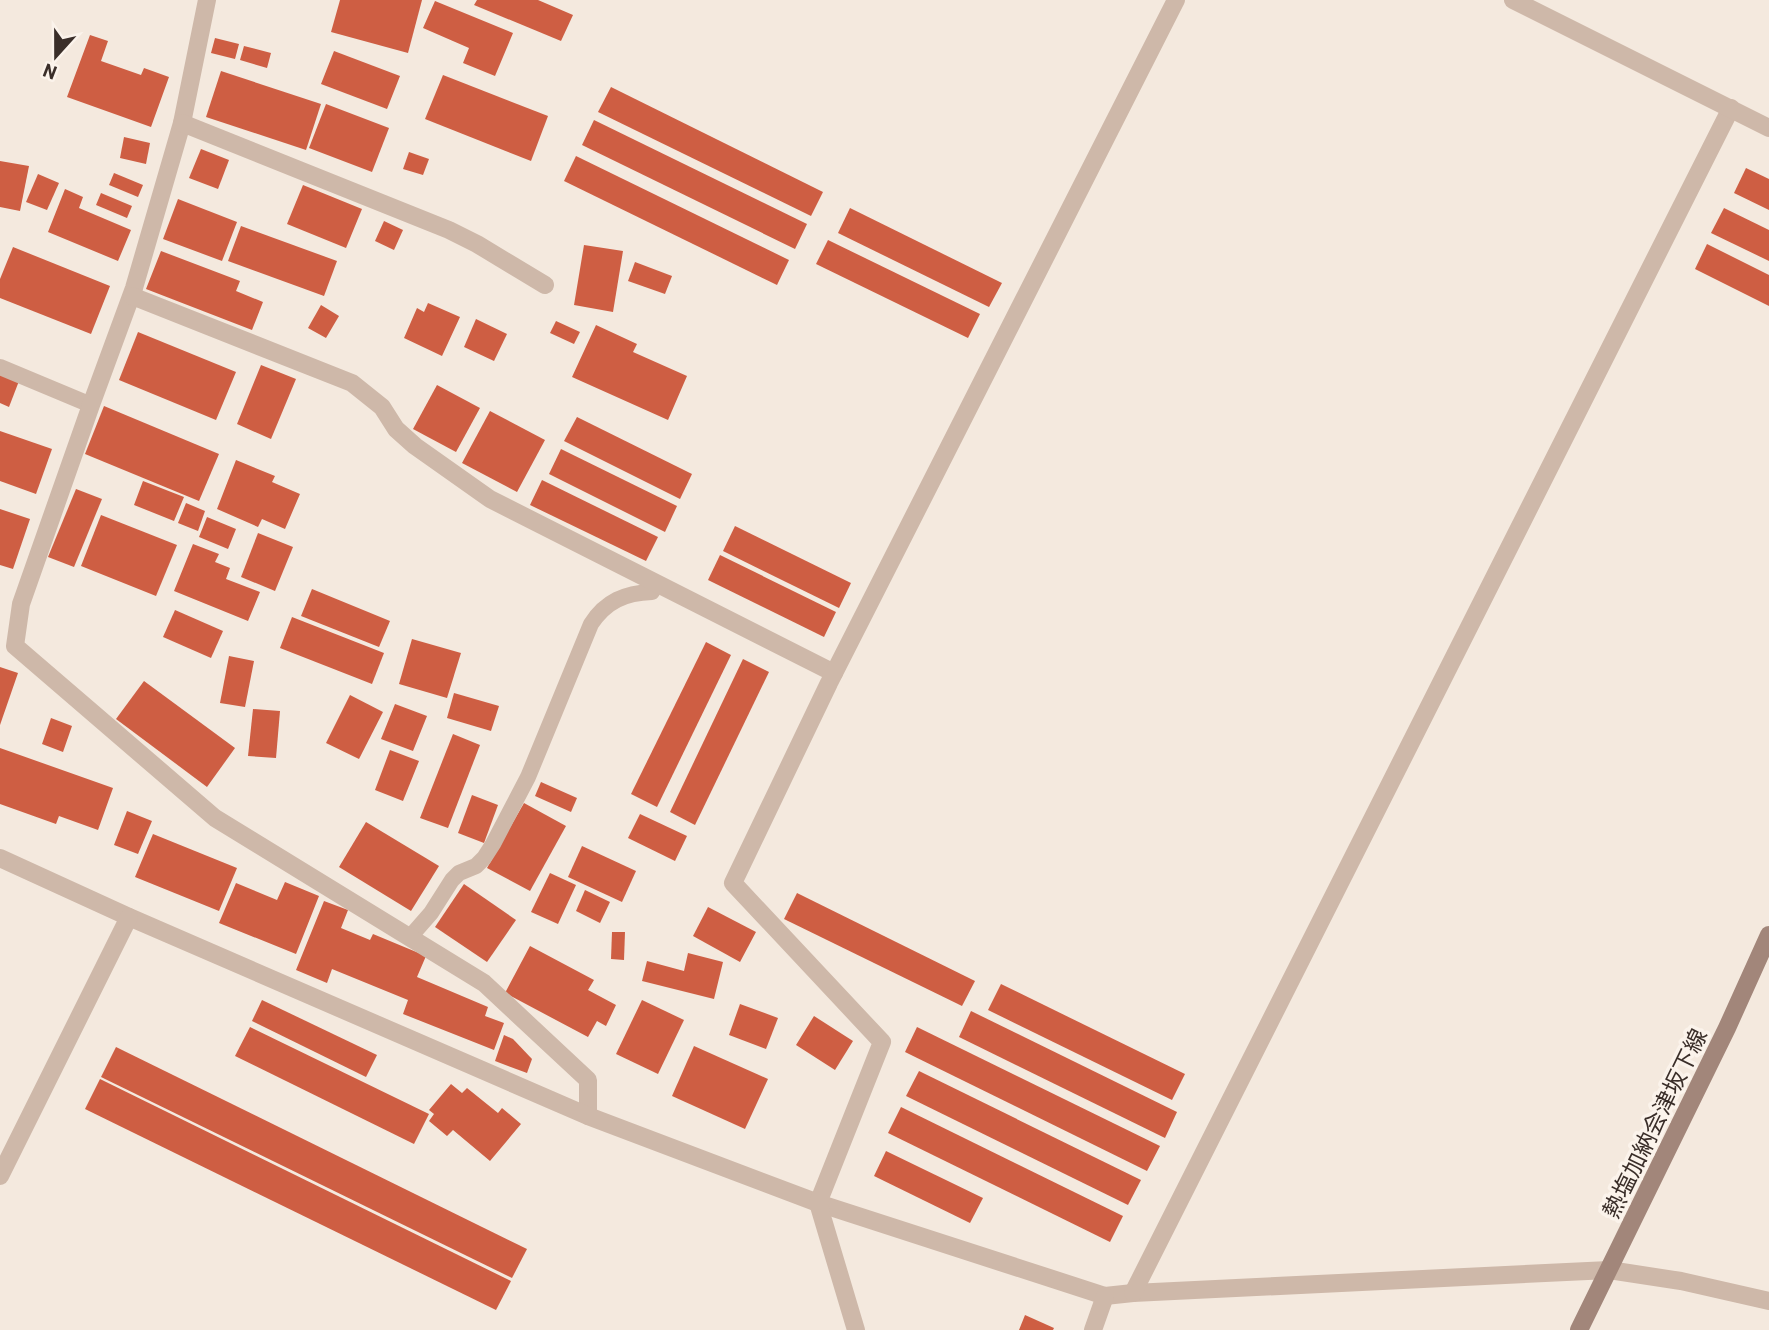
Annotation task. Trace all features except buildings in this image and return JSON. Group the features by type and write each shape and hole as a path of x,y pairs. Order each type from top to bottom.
{"main road":[{"name":"熱塩加納会津坂下線","path":"1579,1330 1727,1028 1769,935"}],"street":[{"path":"207,0 182,122 132,296 21,604 15,646 215,818 484,983 588,1080 588,1116"},
{"path":"856,1330 818,1203 882,1042 733,883 834,673 1176,0"},
{"path":"1514,0 1769,128"},
{"path":"1133,1293 1731,108"},
{"path":"182,122 449,230 545,285"},
{"path":"132,296 352,383 382,407 396,429 415,446 490,499 834,673"},
{"path":"0,858 129,918 588,1116 818,1203 1105,1296 1609,1270 1681,1281 1769,1301"},
{"path":"0,1176 129,918"},
{"path":"1093,1330 1105,1296"}],"lane":[{"path":"0,367 91,405"},
{"path":"410,937 431,913 452,880 459,873 476,866 493,844 528,777 591,624 608,605 625,595 652,592 656,584"}]}
